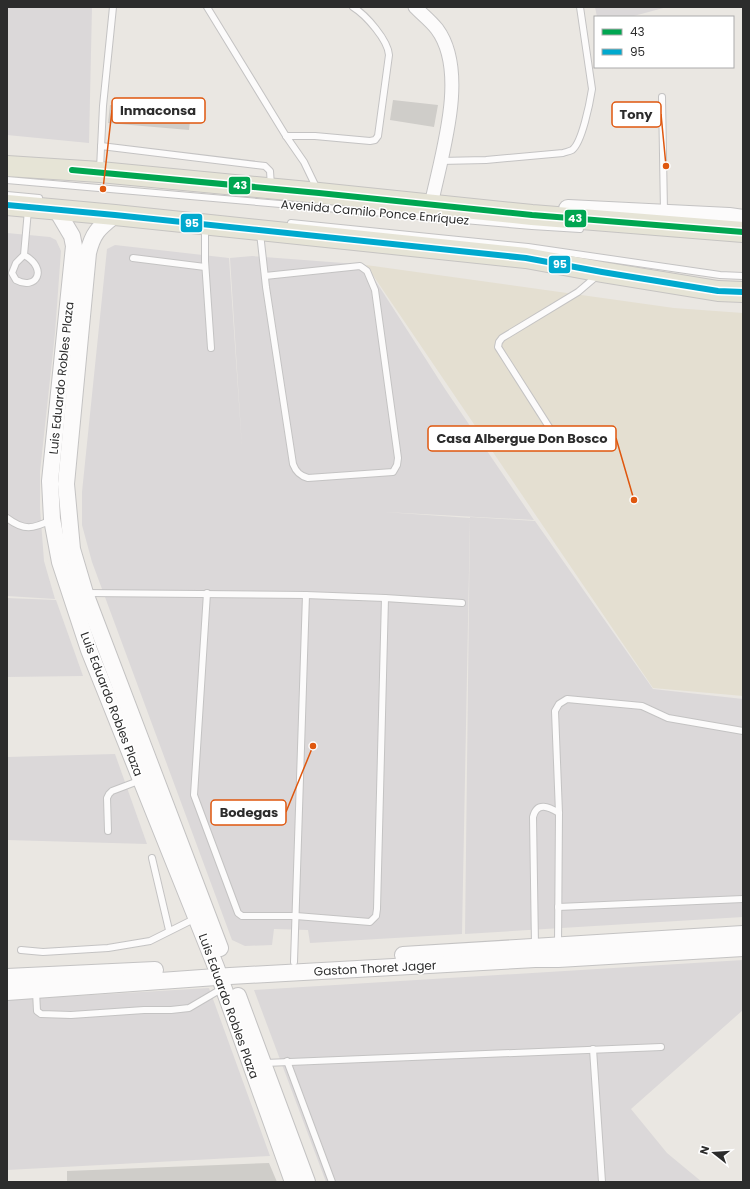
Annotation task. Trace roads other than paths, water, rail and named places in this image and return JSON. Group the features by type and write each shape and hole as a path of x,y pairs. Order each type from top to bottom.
{"main road":[{"name":"Avenida Camilo Ponce Enríquez","path":"7,166 100,172 272,188 532,216 743,232"},
{"name":"Avenida Camilo Ponce Enríquez","path":"431,205 450,201 743,219"},
{"path":"7,205 28,207 51,204 115,215 526,258 718,291 743,292"}],"street":[{"path":"415,7 437,29 447,49 451,69 452,91 449,118 431,205"},
{"name":"Luis Eduardo Robles Plaza","path":"51,204 72,236 74,246 50,481 52,519 60,562 89,650 196,918 263,1063 307,1182"},
{"name":"Luis Eduardo Robles Plaza","path":"115,215 97,231 91,240 88,253 66,484 72,549 85,593 223,975 293,1182"},
{"name":"Gaston Thoret Jager","path":"558,953 743,934"},
{"name":"Gaston Thoret Jager","path":"7,977 223,975 294,962 535,953 743,948"},
{"name":"Gaston Thoret Jager","path":"7,992 535,953"}],"lane":[{"path":"100,172 103,106 113,7"},
{"path":"207,7 286,136 304,162 318,193"},
{"path":"286,136 315,136 370,141 375,140 378,136 389,55 388,49 368,18 353,7"},
{"path":"440,161 486,160 556,154 573,149 578,142 590,103 592,89 580,7"},
{"path":"662,97 664,214"},
{"path":"101,146 264,166 270,171 272,188"},
{"name":"Avenida Camilo Ponce Enríquez","path":"7,180 524,225 586,229"},
{"path":"7,195 51,204"},
{"path":"24,255 33,262 38,270 36,279 25,283 16,280 12,272 16,263 24,255 28,207"},
{"name":"Avenida Camilo Ponce Enríquez","path":"281,222 528,247 720,275 743,276"},
{"path":"205,224 211,348"},
{"path":"259,230 265,276 293,464 295,470 303,477 308,478 388,474 393,472 396,468 398,458 375,290 367,271 360,266 265,276"},
{"path":"133,258 206,267"},
{"path":"556,438 498,347 499,342 502,338 578,292 602,272"},
{"path":"7,518 16,525 26,528 38,526 52,519"},
{"path":"85,593 306,595 462,603"},
{"path":"207,593 194,795 238,913 242,916 296,916 370,922 376,916 377,909 385,598"},
{"path":"294,962 306,595"},
{"path":"558,953 560,813 555,711 559,704 567,699 642,706 668,718 743,731"},
{"path":"108,831 107,798 109,794 112,791 141,780"},
{"path":"535,953 533,817 535,811 544,806 560,813"},
{"path":"152,858 169,930"},
{"path":"558,907 743,899"},
{"path":"21,950 43,952 108,948 150,941 158,938 169,930 196,918"},
{"path":"36,989 37,1011 41,1014 71,1015 144,1010 170,1010 189,1008 223,975"},
{"path":"263,1063 661,1047"},
{"path":"593,1050 602,1182"},
{"path":"287,1061 332,1182"}],"place":[{"name":"Tony","path":"666,166"},
{"name":"Inmaconsa","path":"103,189"},
{"name":"Casa Albergue Don Bosco","path":"634,500"},
{"name":"Bodegas","path":"313,746"}]}
